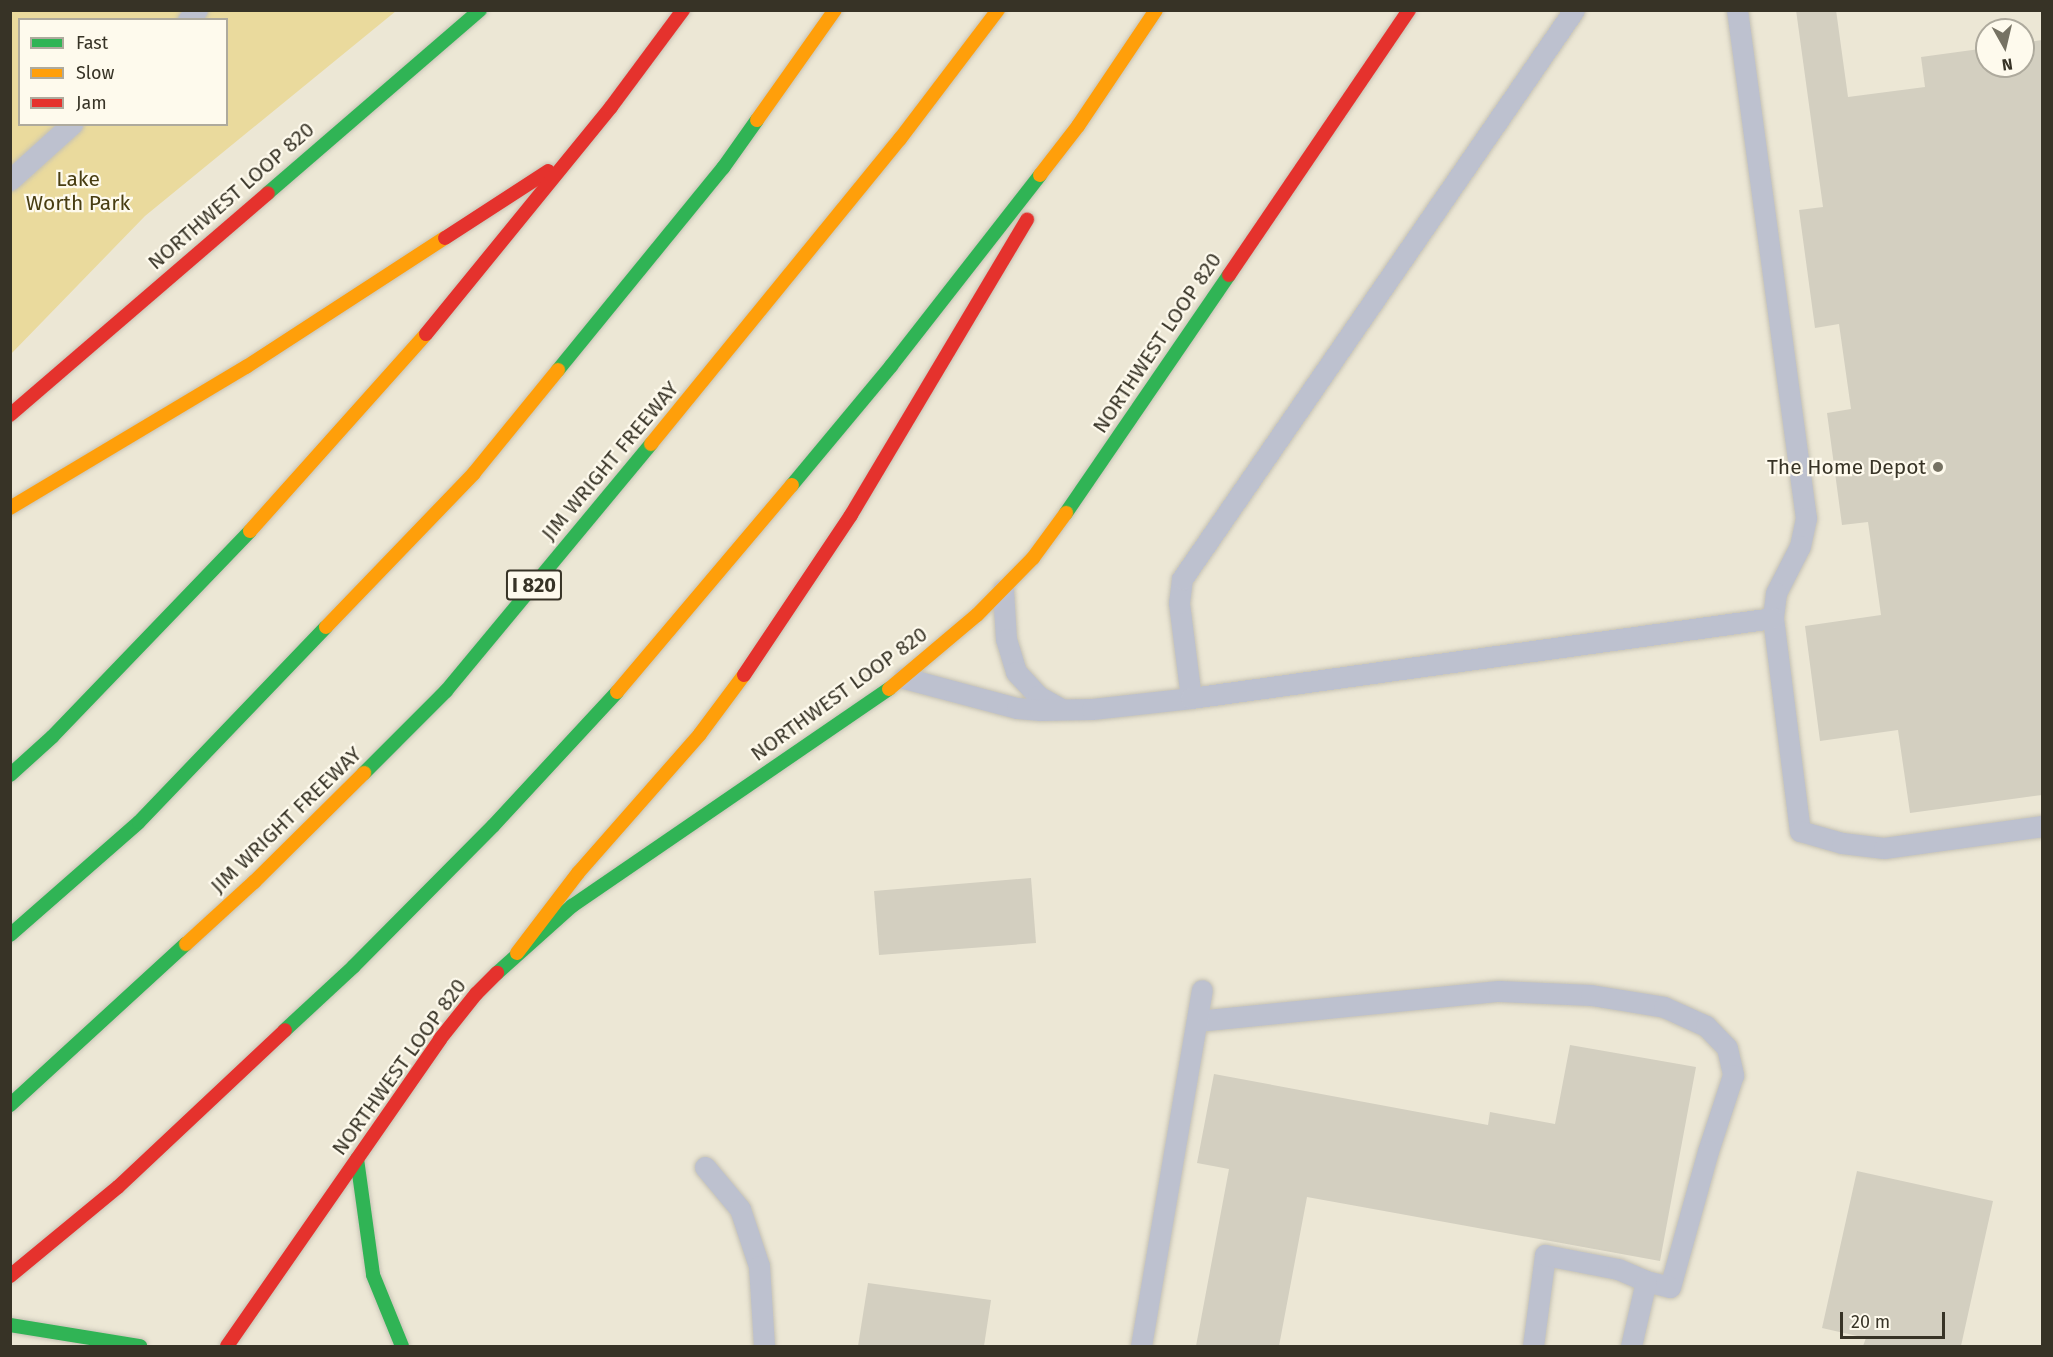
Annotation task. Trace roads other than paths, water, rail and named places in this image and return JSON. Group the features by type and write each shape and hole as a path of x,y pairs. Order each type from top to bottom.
{"main road":[{"name":"NORTHWEST LOOP 820","path":"10,415 480,10"},
{"path":"10,775 52,737 230,553 350,422 448,309 572,156 684,10"},
{"path":"10,935 139,822 474,473 723,168 835,10"},
{"name":"JIM WRIGHT FREEWAY","path":"10,1106 254,882 446,691 900,139 998,10"},
{"path":"10,1276 118,1187 353,967 493,826 591,721 700,596 891,366 1078,126 1156,10"},
{"name":"NORTHWEST LOOP 820","path":"227,1347 440,1039 476,994 517,953 572,906 904,678 1003,590 1033,558 1066,515 1409,10"},
{"path":"517,953 578,873 700,734 750,668 840,532 1039,201 1078,126"},
{"path":"10,508 246,367 572,156"},
{"path":"357,1159 373,1275 402,1347"},
{"path":"10,1325 140,1347"}],"lane":[{"path":"1191,698 1179,603 1182,579 1574,10"},
{"path":"1737,10 1806,518 1800,546 1776,593 1773,618 1800,831 1842,843 1884,848 2043,826"},
{"path":"10,180 70,126"},
{"path":"1003,590 1006,639 1016,672 1038,696 1064,710"},
{"path":"904,678 1017,708 1064,710 1191,698 1773,618"},
{"path":"1141,1347 1202,990"},
{"path":"1197,1022 1499,991 1590,995 1664,1007 1706,1026 1726,1048 1733,1075 1708,1151 1670,1287 1647,1281 1618,1269 1545,1255 1533,1347"},
{"path":"705,1167 740,1209 759,1266 764,1347"},
{"path":"1630,1347 1647,1281"}],"place":[{"name":"The Home Depot","path":"1938,467"}],"park label":[{"name":"Lake Worth Park","path":"78,191"}]}
